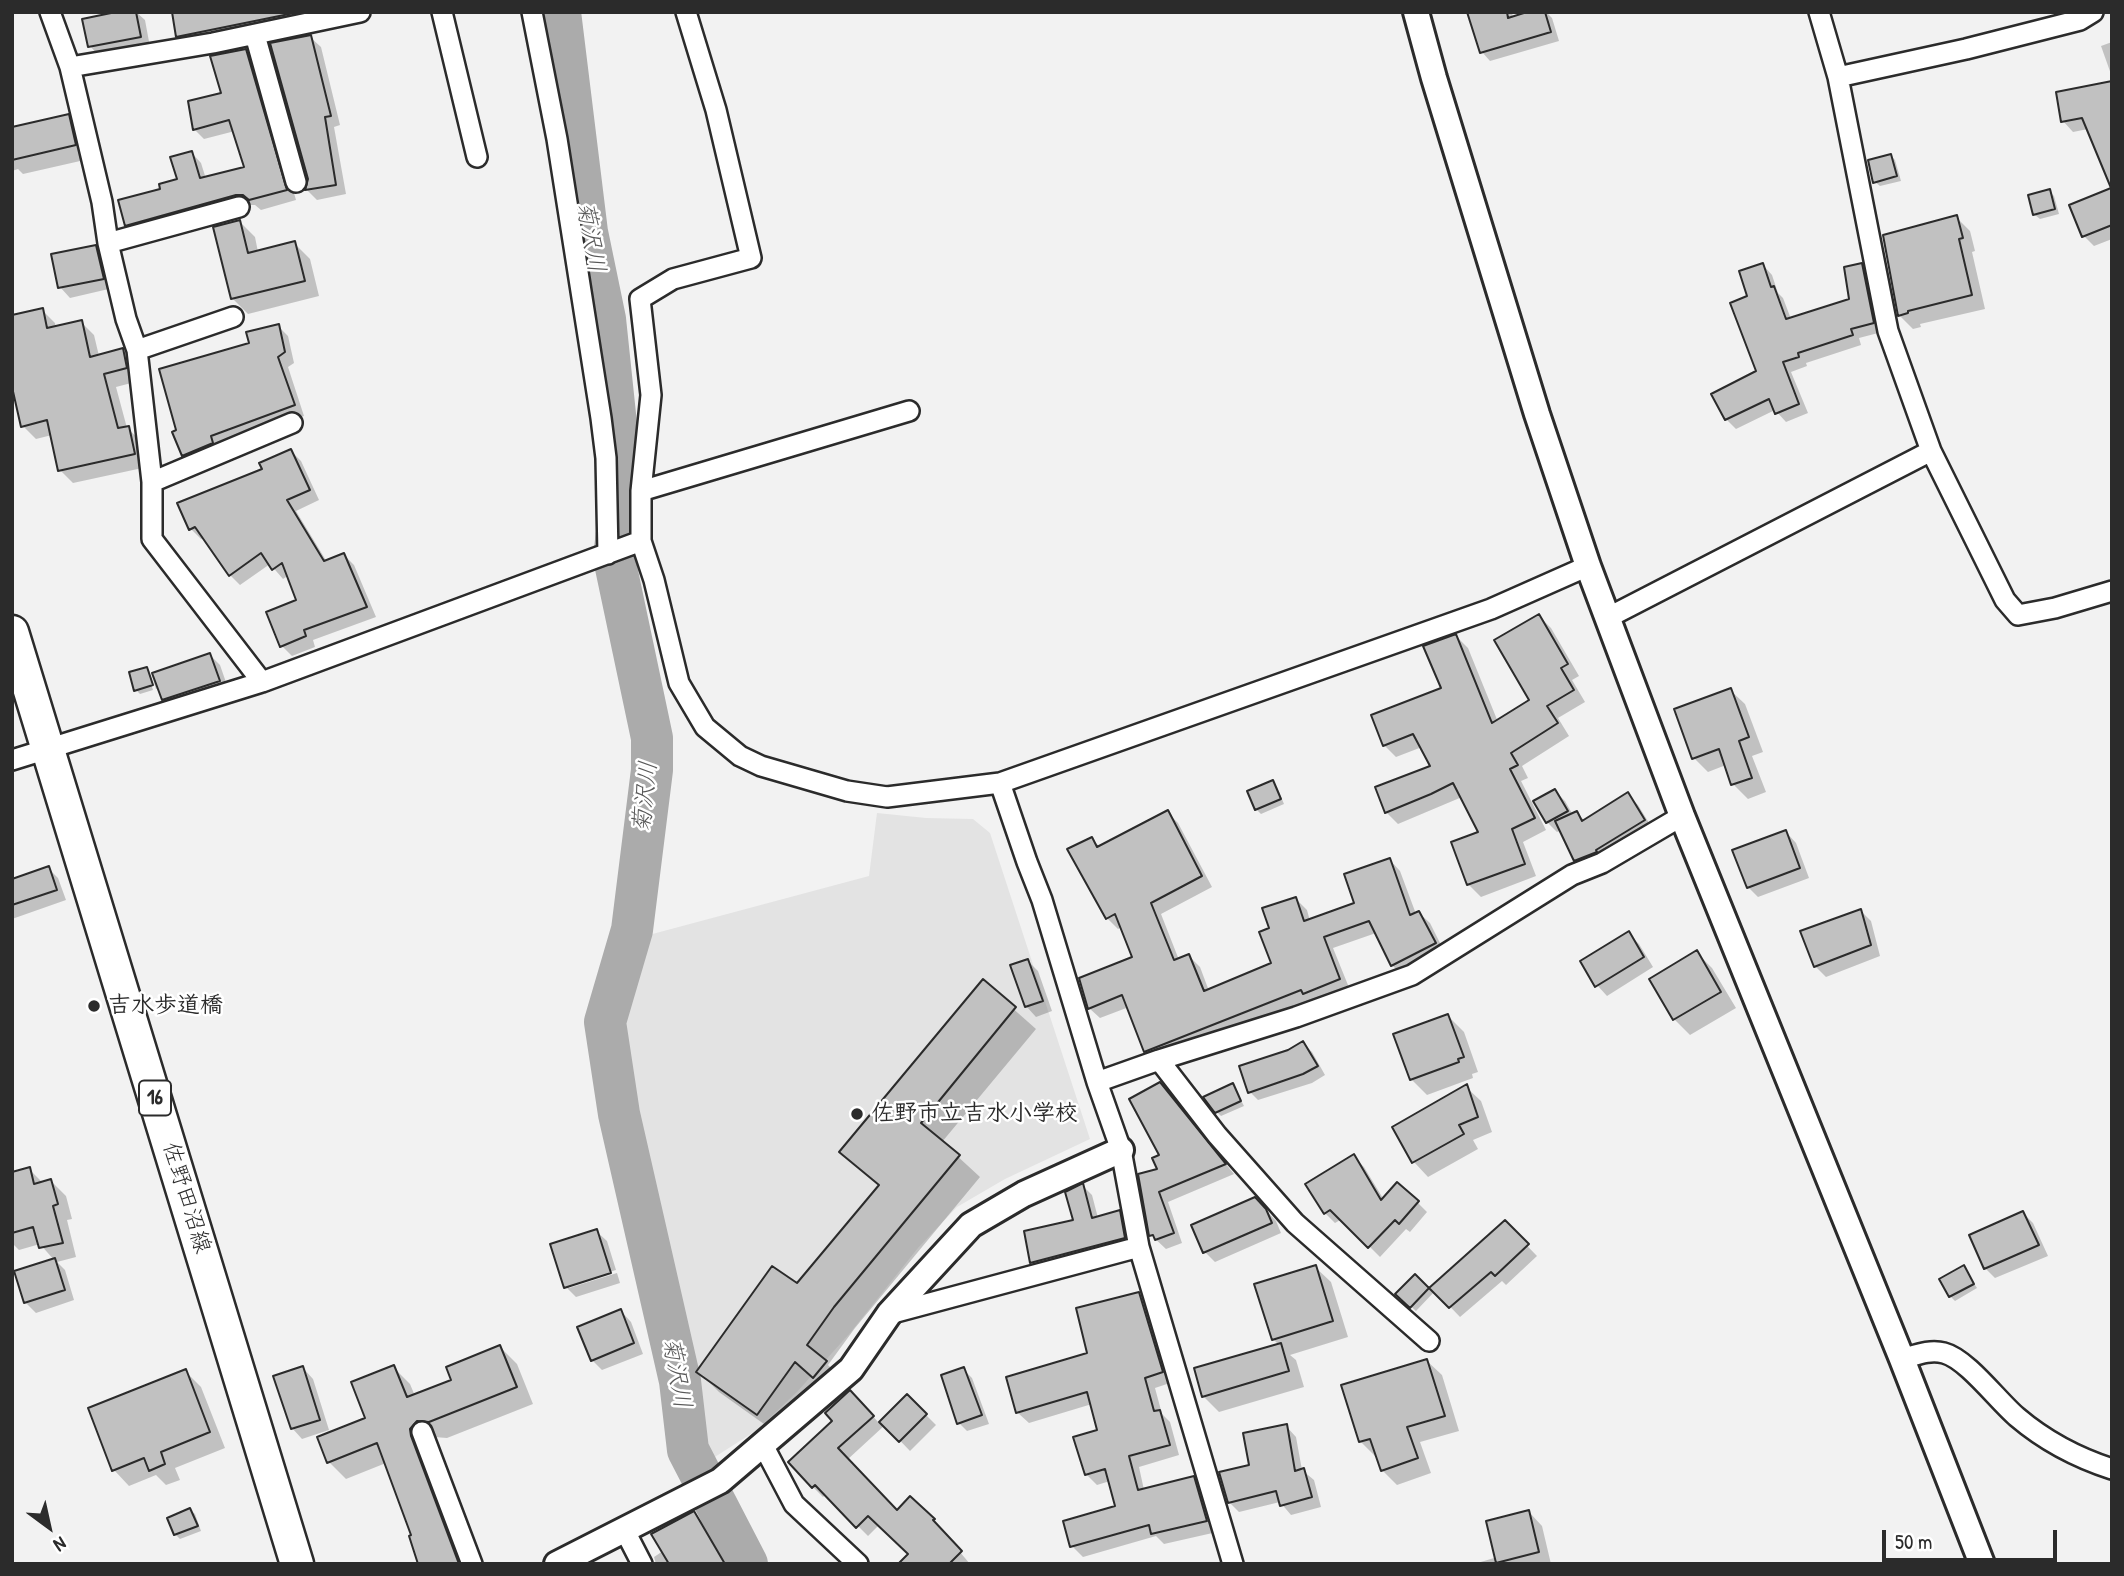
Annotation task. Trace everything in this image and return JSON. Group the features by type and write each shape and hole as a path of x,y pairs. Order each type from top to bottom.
{"main road":[{"name":"佐野田沼線","path":"12,632 297,1564"}],"street":[{"path":"50,12 70,67 102,202 108,243 126,319 137,350 152,482 152,539 262,682"},
{"path":"70,67 254,35 360,12"},
{"path":"442,12 477,157"},
{"path":"532,12 557,139 601,418 606,458 608,554"},
{"path":"687,12 716,110 751,258 673,279 640,299 651,395 641,491 641,541 654,579 679,683 705,727 740,756 761,766 846,792 887,797 1000,783 1491,609 1588,566"},
{"path":"1416,12 1437,90 1537,414 1588,566 1682,817 1902,1359 1982,1564"},
{"path":"1819,12 1838,77 1888,331 1931,450 2005,600 2018,615 2055,608 2112,591"},
{"path":"1838,77 2080,20 2093,12"},
{"path":"254,35 296,182"},
{"path":"108,243 239,206"},
{"path":"137,350 233,317"},
{"path":"641,491 909,411"},
{"path":"152,482 292,423"},
{"path":"1607,618 1931,450"},
{"path":"12,760 262,682 641,541"},
{"path":"1000,783 1042,900 1097,1082 1121,1150 1139,1247 1233,1564"},
{"path":"1097,1082 1296,1017 1412,975 1572,875 1602,863 1682,817"},
{"path":"1159,1060 1217,1135 1294,1223 1429,1340"},
{"path":"557,1564 720,1481 851,1369 888,1314 971,1225 1024,1194 1121,1150"},
{"path":"888,1314 1139,1247"},
{"path":"1902,1359 1930,1352 1954,1357 2018,1417 2041,1434 2094,1463 2112,1469"},
{"path":"422,1432 472,1564"},
{"path":"763,1445 794,1504 858,1564"},
{"path":"625,1531 642,1564"}],"shaded area":[{"name":"佐野市立吉水小学校","path":"877,813 973,819 990,833 1090,1139 1005,1179 957,1207 918,1248 850,1333 797,1392 757,1430 707,1462 627,1090 626,1020 645,936 869,876"}],"building":[{"path":"116,12 136,12 141,37 88,47 82,19"},
{"path":"172,12 299,12 176,37"},
{"path":"1467,12 1507,12 1508,18 1527,12 1545,12 1551,32 1480,53"},
{"path":"311,35 331,116 325,117 336,185 305,190 308,179 270,43"},
{"path":"246,49 287,190 249,200 243,195 236,195 125,226 118,200 160,189 159,184 177,179 170,157 192,151 200,178 244,167 229,120 193,130 188,101 221,93 210,56"},
{"path":"2112,81 2112,225 2082,237 2069,205 2111,188 2082,118 2061,122 2056,92"},
{"path":"69,114 76,145 12,160 12,127"},
{"path":"1891,154 1897,176 1873,183 1868,160"},
{"path":"2050,189 2055,209 2033,215 2028,195"},
{"path":"1957,215 1963,238 1959,239 1972,295 1898,316 1883,235"},
{"path":"240,220 248,253 295,241 305,281 231,299 213,227"},
{"path":"96,245 104,279 58,288 51,254"},
{"path":"1763,263 1786,319 1849,299 1844,267 1862,263 1874,323 1851,329 1853,335 1798,353 1799,357 1783,362 1799,404 1775,414 1769,399 1725,420 1711,394 1756,371 1730,303 1747,296 1739,271"},
{"path":"43,308 47,328 82,320 90,357 123,348 127,368 104,374 118,428 129,426 135,454 58,471 47,420 21,427 12,387 12,315"},
{"path":"279,324 285,352 278,357 295,405 211,436 213,443 182,456 172,432 176,430 159,369 249,343 246,332"},
{"path":"291,449 310,490 287,500 324,561 344,553 367,607 304,630 306,636 280,647 266,612 296,600 282,563 272,570 261,553 229,576 195,527 189,530 177,503 262,469 259,463"},
{"path":"1539,614 1568,664 1561,668 1574,690 1547,706 1558,723 1511,753 1518,765 1510,769 1535,818 1512,829 1525,864 1467,885 1451,842 1478,832 1453,783 1385,813 1375,787 1430,766 1413,734 1383,746 1371,715 1441,688 1423,646 1456,634 1492,723 1529,700 1494,640"},
{"path":"210,653 220,681 162,700 152,673"},
{"path":"147,667 153,685 134,691 129,672"},
{"path":"1731,688 1749,737 1739,741 1752,778 1731,785 1719,749 1692,759 1674,709"},
{"path":"1273,780 1281,799 1255,810 1247,791"},
{"path":"1555,789 1568,811 1546,823 1533,801"},
{"path":"1628,792 1645,820 1596,850 1597,852 1574,861 1555,821 1577,811 1582,821"},
{"path":"1168,810 1202,876 1151,903 1174,960 1189,954 1204,991 1271,963 1259,932 1269,928 1262,908 1296,897 1304,921 1354,903 1344,874 1390,858 1410,915 1419,911 1436,943 1391,966 1369,921 1324,937 1340,979 1303,994 1301,990 1144,1052 1122,995 1088,1009 1079,978 1132,957 1115,914 1106,919 1067,849 1092,837 1097,847"},
{"path":"1786,830 1800,868 1747,888 1732,850"},
{"path":"49,866 57,890 12,905 12,879"},
{"path":"1861,909 1871,945 1814,967 1800,931"},
{"path":"1629,931 1644,957 1595,987 1580,961"},
{"path":"1697,950 1721,992 1673,1020 1649,979"},
{"path":"1028,959 1043,1001 1025,1007 1010,965"},
{"path":"983,979 1016,1007 921,1123 960,1155 834,1307 807,1345 827,1361 813,1378 795,1362 757,1415 696,1372 772,1266 797,1283 879,1185 839,1152"},
{"path":"1448,1014 1464,1057 1458,1059 1459,1062 1410,1080 1393,1034"},
{"path":"1303,1041 1318,1066 1248,1093 1239,1066 1288,1050"},
{"path":"1160,1082 1226,1164 1159,1192 1174,1233 1155,1240 1153,1235 1149,1236 1138,1174 1157,1169 1152,1158 1159,1155 1129,1099"},
{"path":"1233,1083 1241,1101 1215,1113 1203,1097"},
{"path":"1467,1084 1478,1117 1459,1125 1464,1134 1412,1163 1392,1127"},
{"path":"1354,1154 1381,1200 1397,1182 1419,1201 1399,1224 1395,1220 1368,1248 1330,1210 1324,1214 1305,1184"},
{"path":"30,1167 34,1184 51,1179 58,1204 53,1206 63,1243 39,1248 33,1227 12,1233 12,1172"},
{"path":"1083,1183 1092,1218 1120,1210 1125,1238 1030,1263 1024,1231 1073,1220 1065,1192"},
{"path":"1255,1197 1266,1209 1272,1223 1203,1253 1191,1225"},
{"path":"2023,1211 2039,1245 1984,1269 1969,1235"},
{"path":"1505,1220 1529,1244 1495,1276 1491,1272 1449,1308 1429,1288"},
{"path":"597,1229 611,1273 564,1288 550,1244"},
{"path":"55,1258 65,1290 24,1303 14,1271"},
{"path":"1316,1265 1333,1321 1272,1340 1254,1284"},
{"path":"1964,1265 1974,1284 1949,1297 1939,1279"},
{"path":"1415,1274 1429,1288 1410,1308 1395,1294"},
{"path":"1139,1292 1163,1372 1145,1378 1154,1411 1160,1410 1170,1445 1129,1456 1138,1490 1194,1476 1207,1521 1151,1534 1149,1525 1070,1547 1063,1521 1115,1506 1105,1469 1085,1475 1073,1437 1097,1430 1087,1392 1016,1413 1006,1377 1087,1353 1076,1308"},
{"path":"621,1309 634,1343 591,1361 577,1327"},
{"path":"1281,1343 1289,1371 1202,1397 1194,1368"},
{"path":"500,1345 517,1387 429,1422 417,1421 410,1429 459,1564 418,1564 409,1536 411,1535 377,1443 327,1463 317,1437 365,1418 351,1382 394,1365 407,1397 451,1380 446,1367"},
{"path":"1427,1359 1445,1416 1407,1427 1418,1458 1381,1471 1370,1439 1359,1442 1341,1385"},
{"path":"303,1366 320,1420 291,1429 273,1376"},
{"path":"964,1367 982,1415 957,1424 941,1375"},
{"path":"186,1369 210,1432 161,1452 165,1464 149,1471 144,1458 112,1471 88,1408"},
{"path":"850,1390 874,1416 838,1448 897,1510 910,1496 935,1519 933,1520 962,1551 949,1564 898,1564 908,1554 868,1516 856,1528 815,1485 812,1488 788,1462 832,1421 825,1413"},
{"path":"907,1394 927,1414 899,1442 879,1422"},
{"path":"1287,1424 1295,1471 1304,1468 1312,1497 1280,1506 1276,1491 1228,1503 1219,1472 1249,1465 1243,1433"},
{"path":"190,1508 198,1526 174,1535 167,1518"},
{"path":"1529,1510 1539,1552 1496,1563 1486,1521"},
{"path":"694,1511 725,1564 669,1564 651,1534"}],"waterway":[{"name":"菊沢川","path":"560,12 587,232 605,319 616,424 620,506 614,558 652,738 652,770 632,930 605,1022 619,1114 680,1381 688,1450 747,1564"}],"place":[{"name":"吉水歩道橋","path":"94,1006"},
{"name":"佐野市立吉水小学校","path":"857,1114"}]}
